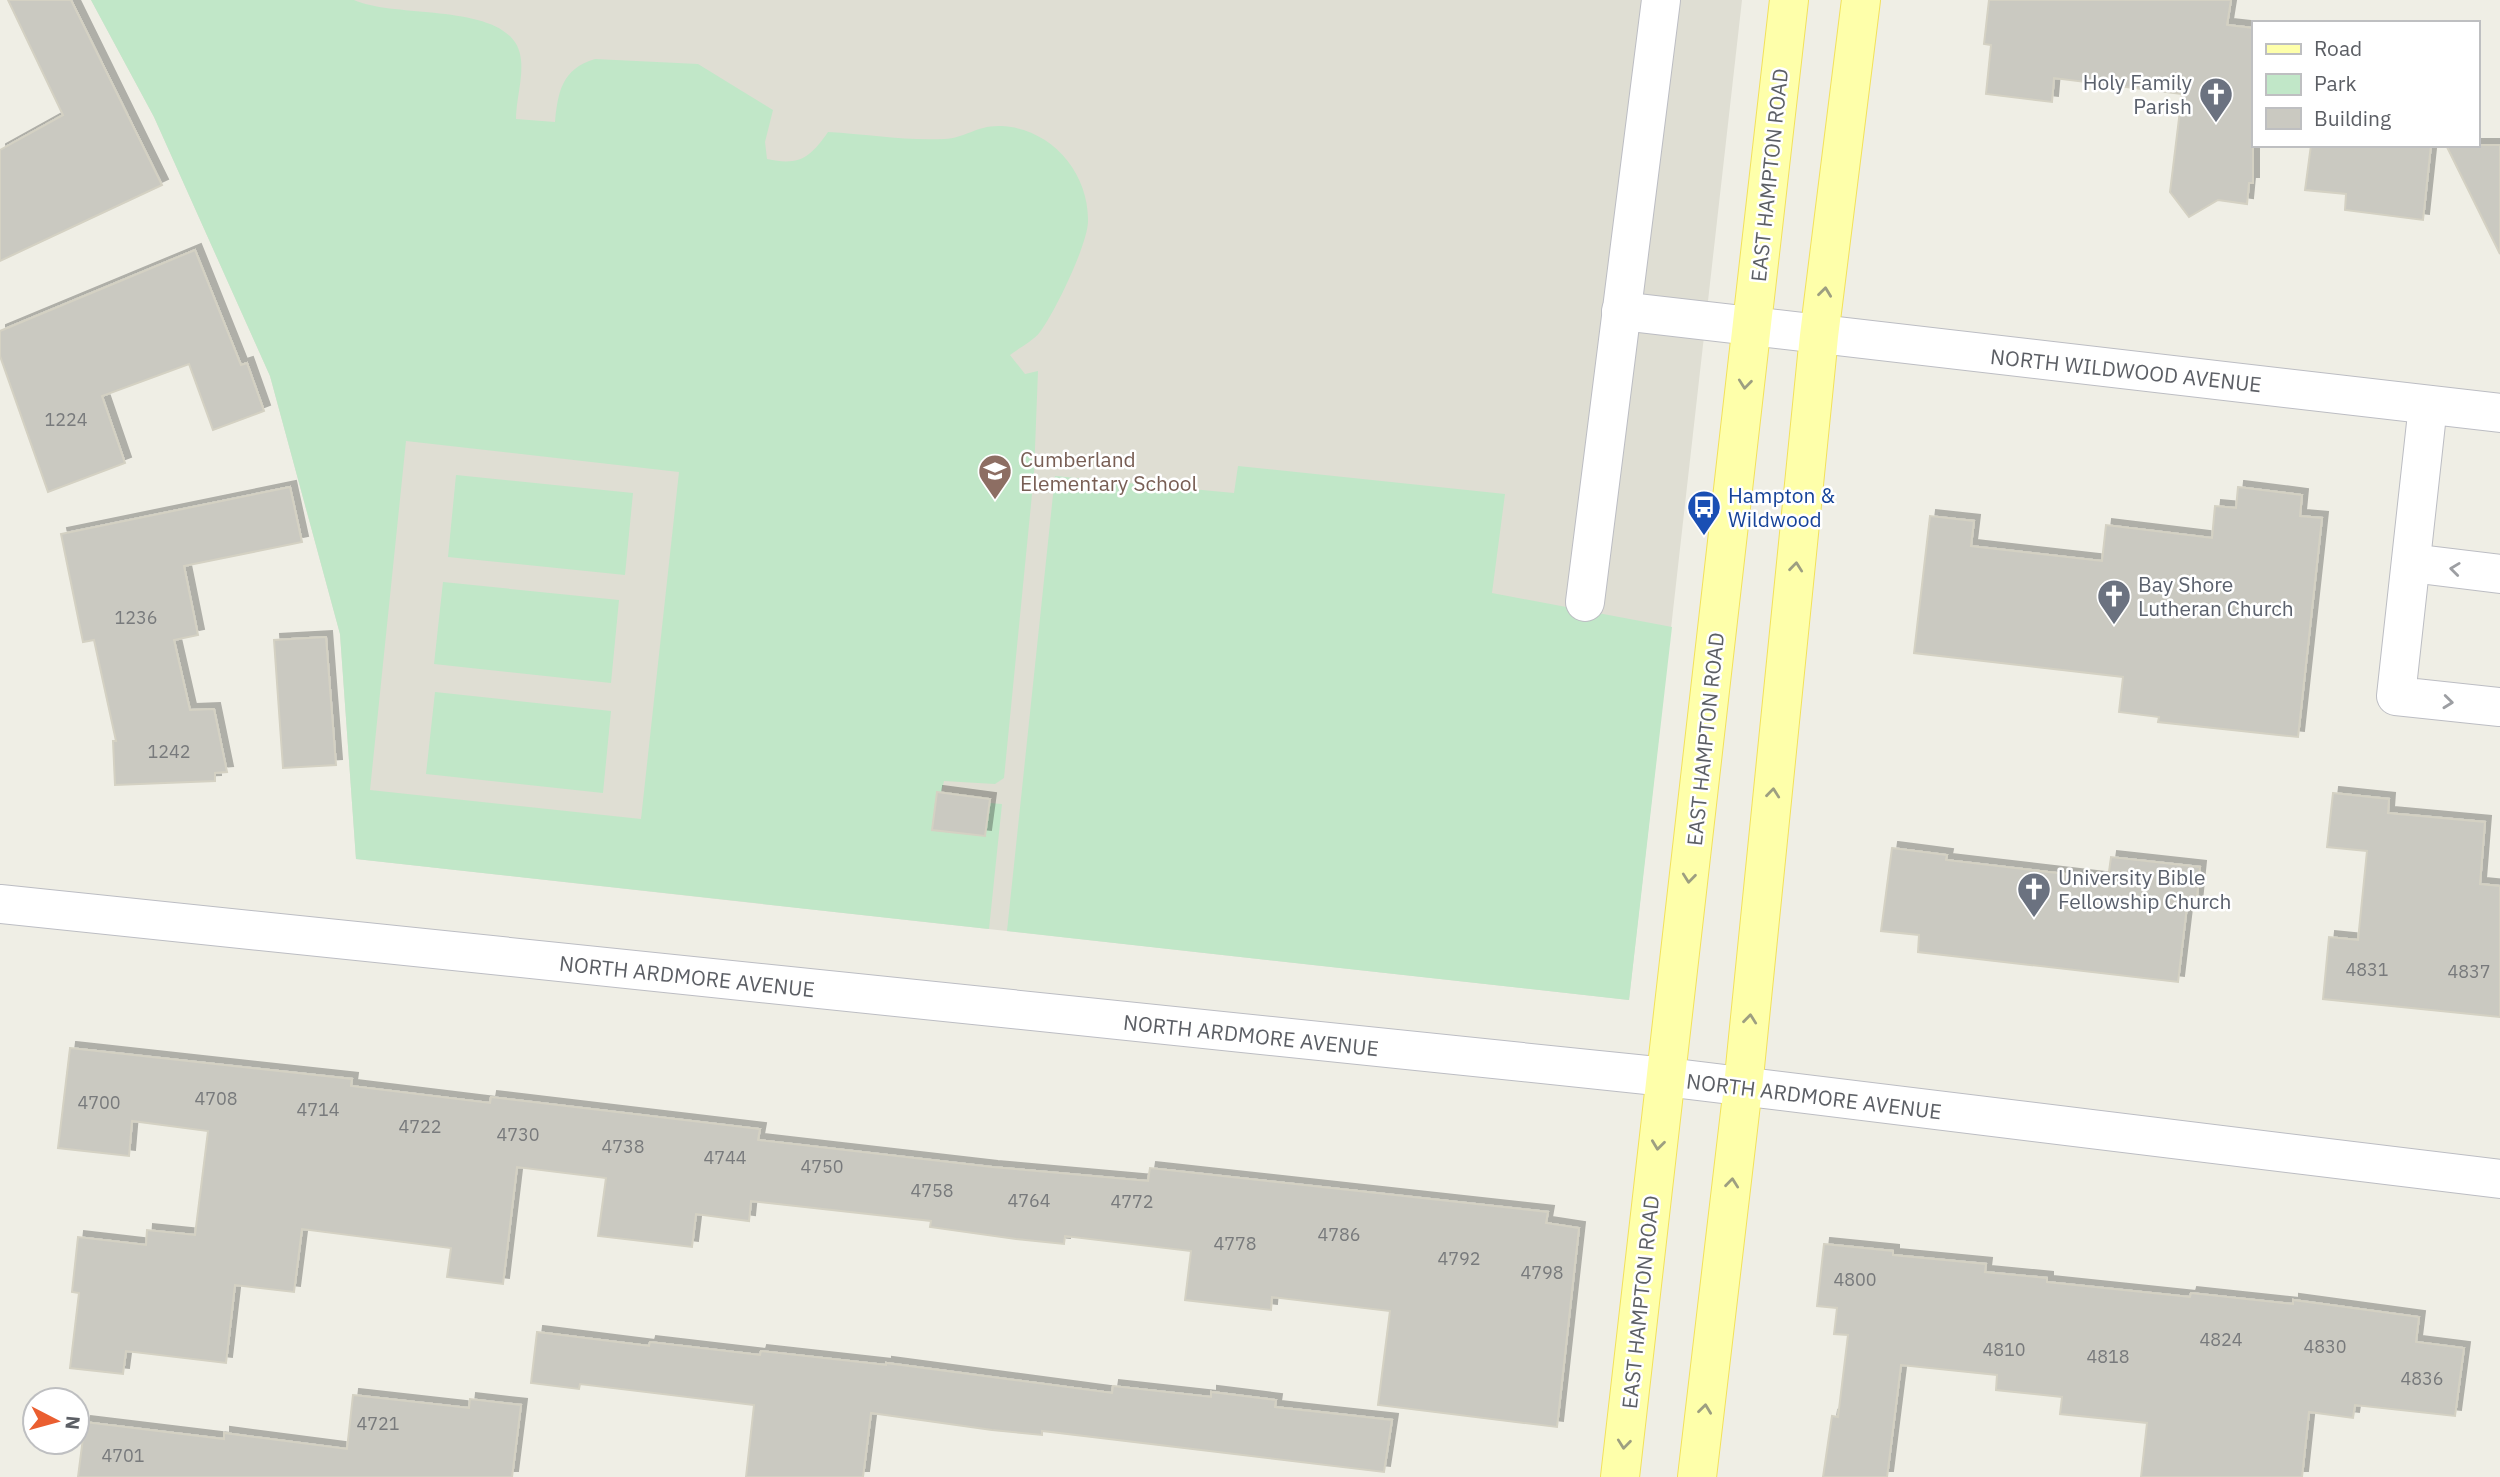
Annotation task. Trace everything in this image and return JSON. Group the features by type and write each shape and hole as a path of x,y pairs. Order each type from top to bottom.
{"main road":[{"name":"EAST HAMPTON ROAD","path":"1620,1477 1789,0"},
{"path":"1697,1477 1743,1087 1819,336 1861,0"}],"street":[{"path":"1585,602 1661,0"},
{"name":"NORTH WILDWOOD AVENUE","path":"1621,311 2500,413"},
{"path":"2428,405 2396,696 2500,707"},
{"path":"2411,563 2500,575"},
{"name":"NORTH ARDMORE AVENUE","path":"0,904 1666,1077 2500,1179"}],"shaded area":[{"name":"Cumberland Elementary School","path":"91,0 1742,0 1629,1000 356,859 340,634 270,376 154,117"}],"green space":[{"path":"91,0 354,0 374,6 478,20 499,28 514,41 521,60 516,119 555,122 560,91 569,75 584,63 595,59 698,64 773,110 765,142 767,159 778,161 803,158 828,132 944,139 982,128 1000,126 1027,131 1055,148 1067,160 1083,188 1088,221 1077,261 1046,323 1034,338 1010,355 1025,374 1038,371 1034,474 1004,778 995,784 944,781 941,793 937,793 932,829 989,803 1002,804 989,929 356,859 340,634 270,376 154,117","holes":["406,441 679,472 641,819 370,790"]},
{"path":"1238,466 1505,494 1492,593 1672,627 1629,1000 1007,931 1055,476 1234,493"},
{"path":"456,475 633,493 625,575 448,557"},
{"path":"443,582 619,600 611,683 434,664"},
{"path":"435,692 611,711 603,793 426,774"}],"building":[{"path":"8,0 71,0 162,185 0,261 0,150 63,115"},
{"name":"Holy Family Parish","path":"1989,0 2231,0 2227,25 2252,28 2253,183 2249,183 2247,204 2218,200 2189,217 2170,192 2182,94 2054,78 2052,102 1986,94 1991,45 1984,44"},
{"path":"2500,145 2500,254 2447,147"},
{"path":"2311,147 2431,147 2423,220 2345,210 2346,194 2305,190"},
{"path":"195,250 241,365 247,363 264,411 213,430 189,364 102,396 125,463 48,492 0,356 0,331"},
{"path":"290,487 302,542 184,566 198,635 174,640 190,710 214,709 227,772 215,773 215,781 115,785 113,741 116,741 94,640 83,642 61,534"},
{"name":"Bay Shore Lutheran Church","path":"2238,487 2302,495 2300,516 2322,518 2298,737 2158,722 2159,717 2119,712 2123,677 1914,653 1930,516 1974,521 1971,546 2102,561 2106,525 2212,538 2215,506 2236,508"},
{"path":"326,637 336,765 283,768 274,640"},
{"path":"937,792 990,799 985,836 932,830"},
{"path":"2333,793 2389,799 2388,813 2485,822 2480,884 2500,886 2500,1017 2323,999 2329,937 2358,940 2367,851 2327,847"},
{"name":"University Bible Fellowship Church","path":"1892,848 1947,855 1946,860 2108,879 2111,857 2200,867 2196,907 2187,906 2178,982 1918,952 1919,935 1881,931"},
{"path":"70,1048 352,1079 351,1086 490,1103 491,1097 760,1129 758,1140 992,1167 1148,1181 1150,1168 1548,1212 1546,1223 1579,1228 1557,1427 1378,1405 1390,1311 1272,1297 1271,1310 1185,1300 1191,1251 1065,1236 1064,1244 1016,1239 930,1227 931,1221 751,1201 749,1221 696,1214 692,1247 598,1236 606,1178 517,1167 503,1284 447,1277 451,1248 302,1229 294,1292 235,1285 226,1363 126,1351 123,1374 70,1368 79,1293 72,1292 78,1237 146,1245 147,1230 195,1235 208,1131 132,1121 129,1156 58,1148"},
{"path":"1824,1244 1893,1251 1893,1255 1986,1264 1985,1272 2047,1278 2047,1282 2190,1297 2191,1293 2293,1304 2293,1300 2419,1317 2416,1342 2464,1348 2455,1416 2355,1405 2353,1418 2309,1412 2302,1477 2141,1477 2147,1423 2060,1414 2062,1397 1996,1390 1997,1375 1901,1365 1887,1477 1823,1477 1832,1416 1838,1417 1848,1335 1834,1334 1837,1308 1817,1306"},
{"path":"537,1332 649,1346 650,1342 760,1355 761,1351 886,1363 1112,1393 1113,1386 1211,1397 1211,1392 1276,1400 1275,1407 1392,1420 1384,1472 1042,1431 1042,1435 992,1430 871,1413 863,1477 746,1477 754,1405 580,1384 579,1389 531,1383"},
{"path":"353,1395 469,1408 470,1399 521,1405 512,1477 78,1477 81,1456 91,1456 91,1423 224,1439 224,1433 347,1449"}],"place":[{"name":"Holy Family Parish","path":"2216,124"},
{"name":"Cumberland Elementary School","path":"995,501"},
{"name":"Hampton & Wildwood","path":"1704,537"},
{"name":"Bay Shore Lutheran Church","path":"2114,626"},
{"name":"University Bible Fellowship Church","path":"2034,919"}]}
